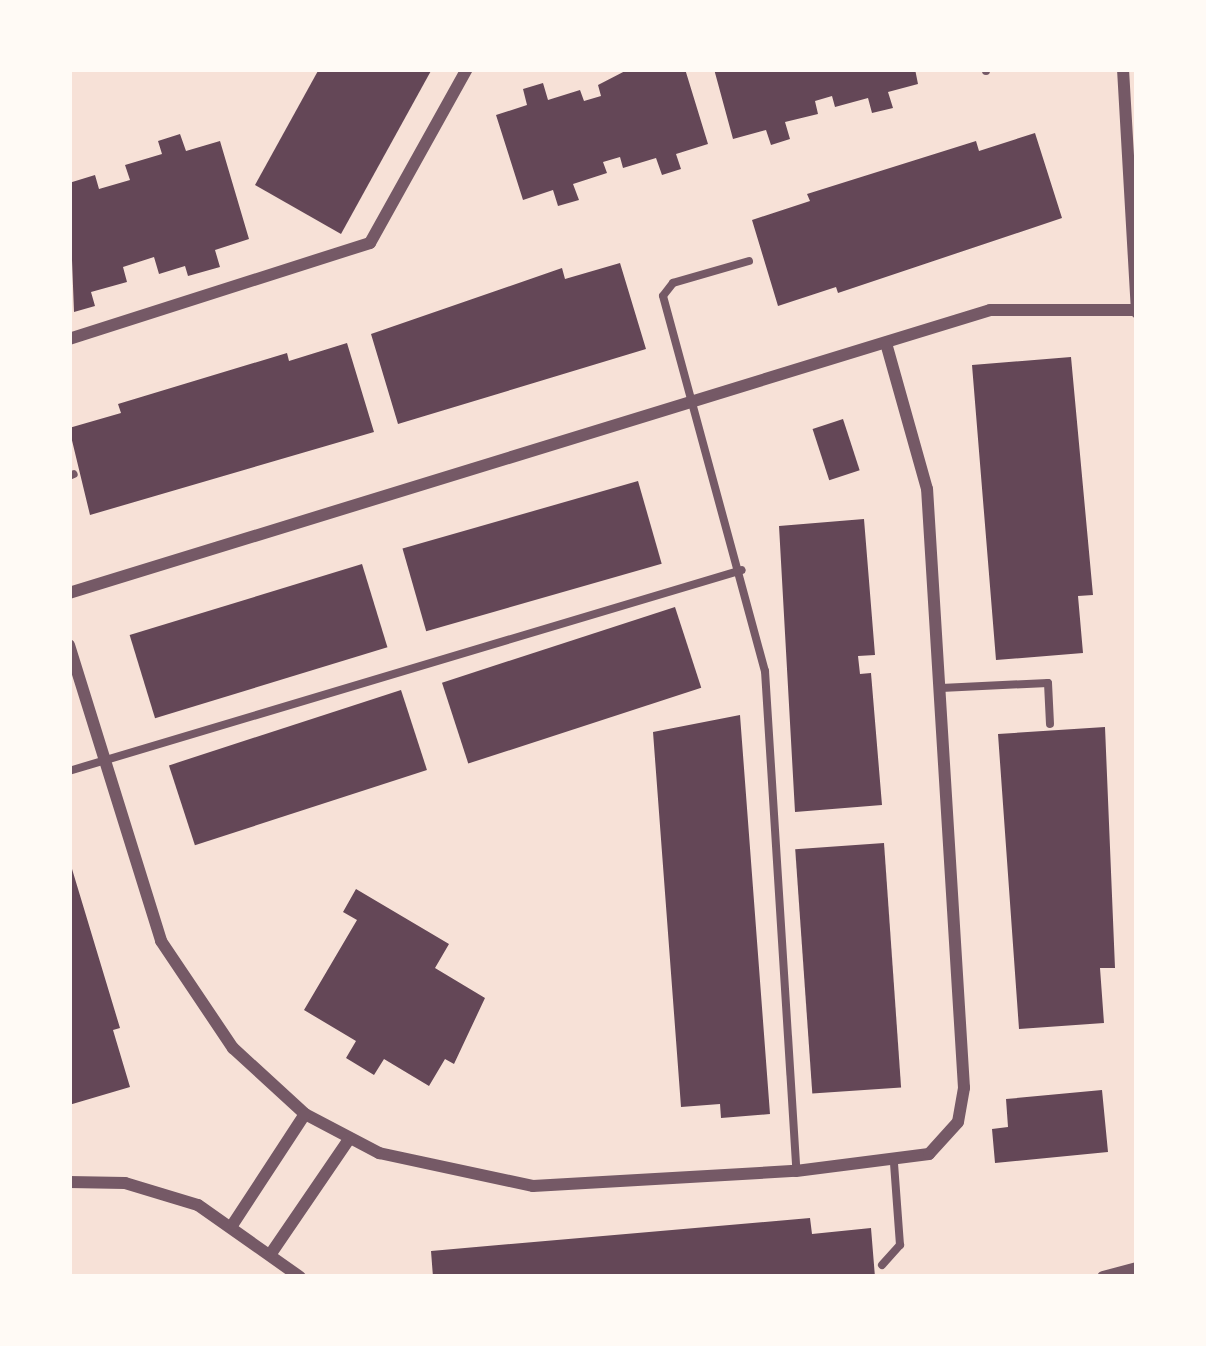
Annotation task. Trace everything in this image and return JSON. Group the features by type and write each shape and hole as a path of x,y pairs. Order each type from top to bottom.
{"street":[{"path":"69,339 370,243 467,69"},
{"path":"69,593 1016,305 1137,312 1123,69"},
{"path":"69,645 161,940 193,997 233,1048 305,1114 349,1139 429,1169 533,1186 796,1171 894,1163 929,1154 947,1138 964,1088 927,489 886,343"},
{"path":"232,1224 305,1114"},
{"path":"272,1252 349,1139"},
{"path":"69,1182 162,1192 232,1224 300,1277"},
{"path":"1103,1277 1137,1268"}],"lane":[{"path":"749,261 666,290 691,402 742,570 770,705 796,1171"},
{"path":"69,771 742,570"},
{"path":"941,688 1048,683 1050,724"},
{"path":"882,1265 900,1245 894,1163"}],"building":[{"path":"319,69 432,69 341,234 255,185"},
{"path":"629,69 685,69 708,144 676,154 681,169 662,175 656,158 623,168 620,157 603,162 607,173 573,184 579,200 558,206 553,190 523,200 496,115 527,105 523,89 543,83 548,100 580,90 584,101 601,96 598,85"},
{"path":"714,69 915,69 918,84 888,92 893,108 872,113 868,98 835,107 832,96 815,101 818,114 785,122 790,139 771,145 766,130 733,139"},
{"path":"1035,133 1062,218 838,293 836,287 778,306 752,220 810,201 807,194 976,141 979,151"},
{"path":"180,134 186,151 220,141 249,239 215,250 220,267 188,276 185,266 159,274 154,257 123,267 127,282 91,292 95,306 74,312 69,183 95,175 99,189 130,180 125,165 162,154 158,141"},
{"path":"620,263 646,349 398,424 371,334 562,268 565,279"},
{"path":"347,343 374,432 90,515 69,428 121,413 118,404 287,353 289,361"},
{"path":"1071,357 1093,595 1078,596 1083,653 996,660 972,365"},
{"path":"843,419 860,470 829,480 813,429"},
{"path":"638,481 662,564 426,631 402,549"},
{"path":"864,519 875,655 858,656 860,674 871,673 882,805 795,812 779,526"},
{"path":"362,564 387,647 155,718 130,635"},
{"path":"675,607 701,688 468,764 442,683"},
{"path":"401,690 427,770 195,845 169,765"},
{"path":"740,715 770,1114 721,1118 720,1104 681,1107 653,732"},
{"path":"1105,727 1115,968 1100,968 1104,1023 1019,1029 998,734"},
{"path":"884,843 901,1087 812,1094 795,849"},
{"path":"69,859 120,1028 113,1030 130,1087 69,1105"},
{"path":"356,889 449,944 435,968 485,998 454,1064 445,1059 429,1086 384,1059 374,1075 346,1058 356,1041 304,1010 357,920 343,912"},
{"path":"1102,1090 1108,1152 995,1163 992,1129 1008,1127 1006,1099"},
{"path":"810,1218 812,1234 871,1228 875,1277 433,1277 431,1251"}]}
